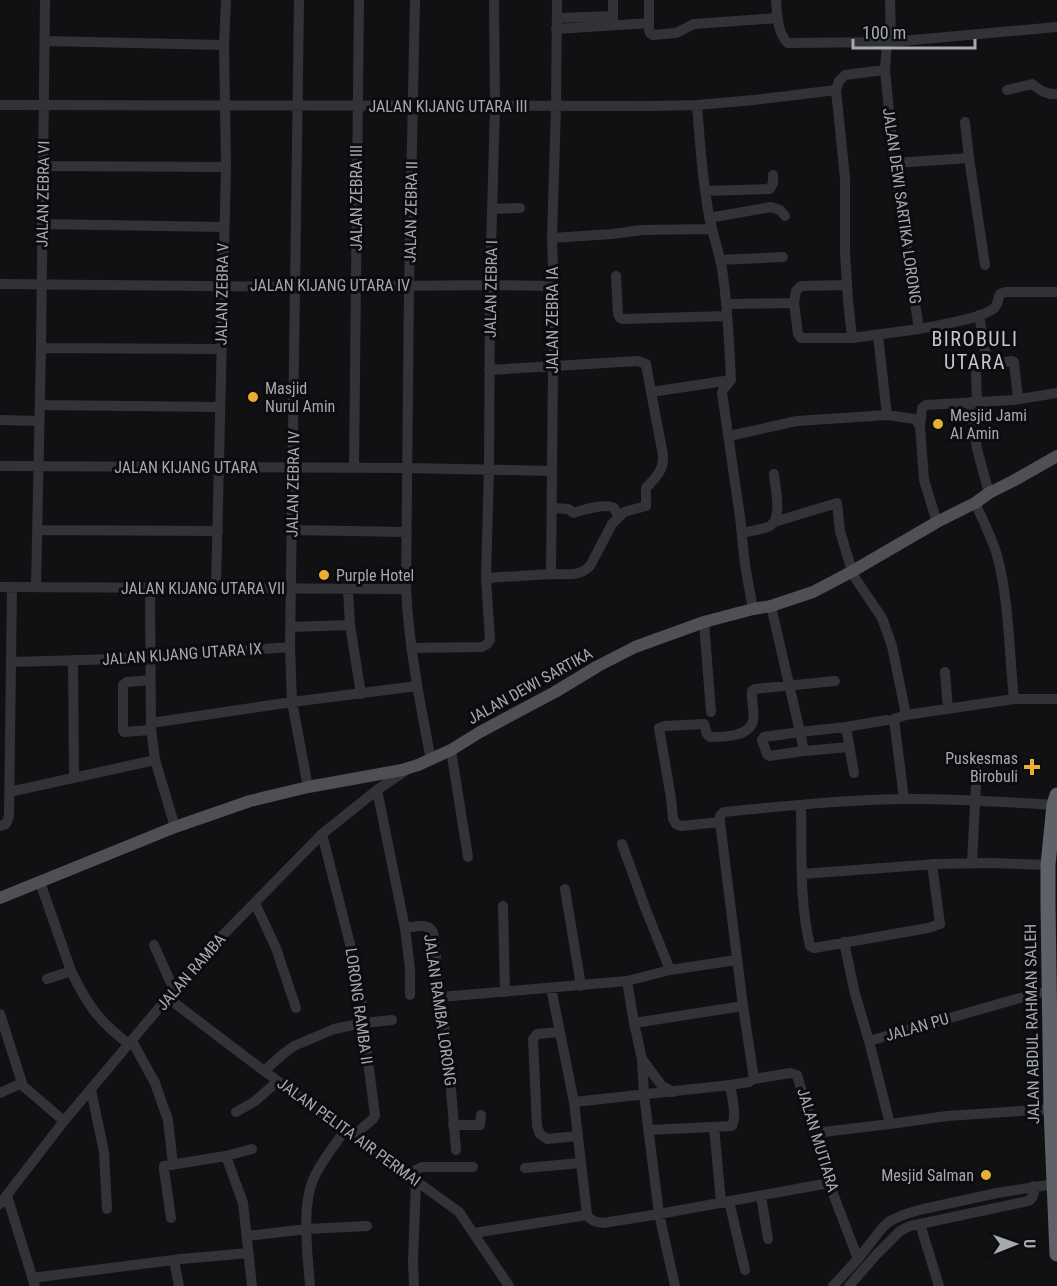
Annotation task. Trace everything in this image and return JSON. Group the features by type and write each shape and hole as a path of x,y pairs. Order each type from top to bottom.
{"highway":[{"name":"JALAN ABDUL RAHMAN SALEH","path":"1055,800 1048,865 1048,992 1053,1027 1051,1109 1057,1254"}],"main road":[{"name":"JALAN DEWI SARTIKA","path":"0,898 175,827 250,801 308,787 411,768 431,760 635,647 704,622 771,606 813,592 1057,456"}],"street":[{"name":"JALAN ZEBRA VI","path":"36,587 45,0"},
{"name":"JALAN ZEBRA V","path":"216,587 224,285 226,0"},
{"name":"JALAN ZEBRA IV","path":"299,0 290,646 292,702 308,787"},
{"name":"JALAN ZEBRA III","path":"354,467 359,0"},
{"name":"JALAN ZEBRA II","path":"415,0 406,589 411,648 431,760"},
{"name":"JALAN ZEBRA I","path":"411,648 482,647 490,640 486,578 495,106 494,0"},
{"name":"JALAN ZEBRA IA","path":"551,574 555,328 552,238 556,0"},
{"path":"613,0 613,21"},
{"path":"649,0 650,33 653,35 676,33 694,24 778,18"},
{"path":"776,0 782,36 788,43 889,42 1057,27"},
{"name":"JALAN DEWI SARTIKA LORONG","path":"890,0 889,42 885,70 894,163 919,329"},
{"path":"556,23 613,21 649,23"},
{"path":"45,41 224,45"},
{"path":"852,338 845,253 845,186 836,90 839,81 845,75 885,70"},
{"path":"1007,90 1032,84 1043,92 1057,94"},
{"name":"JALAN KIJANG UTARA III","path":"0,105 697,105 836,90"},
{"path":"697,105 705,191 720,260 726,304 731,380 722,393 753,609"},
{"path":"965,122 985,265"},
{"path":"894,163 969,158"},
{"path":"43,166 226,167"},
{"path":"771,207 770,189 773,175"},
{"path":"705,191 770,189"},
{"path":"552,238 711,223 771,207 780,210 785,216"},
{"path":"492,209 520,208"},
{"path":"42,224 223,227"},
{"path":"720,260 783,257"},
{"path":"616,276 618,314 622,319 727,316"},
{"name":"JALAN KIJANG UTARA IV","path":"0,284 296,287 553,286"},
{"path":"847,285 801,286 796,291 794,303 799,337 852,338 919,329 979,315 994,308 1000,294 1006,292 1057,292"},
{"path":"726,304 794,303"},
{"path":"979,315 987,362 992,364 1014,362 1018,399"},
{"path":"878,336 887,415"},
{"path":"41,348 222,349"},
{"path":"486,578 585,572 612,524 624,512 646,506 646,488 664,464 646,364 638,361 489,370"},
{"path":"976,374 974,402 977,449 989,493"},
{"path":"651,392 731,380"},
{"path":"937,522 924,480 920,426 922,408 926,405 1018,399 1057,393"},
{"path":"40,405 220,407"},
{"path":"729,436 797,421 887,415 915,419 920,426"},
{"path":"0,420 39,421"},
{"name":"JALAN KIJANG UTARA","path":"0,466 354,467 552,471"},
{"path":"742,533 771,526 777,517 774,474"},
{"path":"774,522 837,503 840,531 852,572 882,618 889,637 906,715"},
{"path":"975,503 989,532 997,556 1005,600 1014,699"},
{"path":"553,508 568,508 574,513 583,509 609,506 614,508 619,517"},
{"path":"37,530 218,531"},
{"path":"292,530 407,532"},
{"name":"JALAN KIJANG UTARA VII","path":"0,587 406,589"},
{"path":"0,826 7,822 9,792 12,587"},
{"path":"150,588 151,726 155,760 175,827"},
{"path":"348,589 350,626 361,694"},
{"path":"771,606 804,750"},
{"path":"704,622 711,712"},
{"path":"290,627 350,626"},
{"name":"JALAN KIJANG UTARA IX","path":"12,662 150,658 290,646"},
{"path":"73,660 74,777"},
{"path":"945,672 948,709"},
{"path":"150,680 130,681 123,685 124,732 292,702 417,686"},
{"path":"720,819 681,826 676,824 673,819 660,728 704,724 710,737 741,733 747,730 753,722 752,691 835,681"},
{"path":"904,799 894,719 906,715 1014,699 1057,699"},
{"path":"849,747 804,750 769,756 762,740 764,737 887,720"},
{"path":"846,727 854,773"},
{"path":"451,750 468,857"},
{"path":"9,792 155,760"},
{"path":"972,863 977,766"},
{"name":"JALAN RAMBA","path":"3,1200 64,1121 223,935 322,834 376,790 411,768"},
{"name":"JALAN RAMBA LORONG","path":"376,790 405,928 426,926 432,930 449,1065 456,1150"},
{"path":"574,1102 672,1092 749,1082 754,1079 736,960 720,819 724,812 904,799 1055,800"},
{"path":"801,805 802,874 807,936 810,946 814,948 940,924 932,864"},
{"name":"LORONG RAMBA II","path":"322,834 361,997 375,1115 373,1119 350,1133"},
{"path":"622,843 670,970"},
{"path":"802,874 932,864 1048,865"},
{"path":"40,882 71,971 83,996 112,1031 131,1042 154,1083 170,1126 173,1165"},
{"path":"565,889 580,986"},
{"path":"255,903 276,948 296,1008"},
{"path":"503,906 505,992"},
{"path":"405,928 410,969 410,995"},
{"path":"844,942 855,994 869,1041"},
{"path":"154,945 171,994"},
{"path":"441,997 627,981 670,970 736,960"},
{"path":"47,979 71,971"},
{"path":"627,981 642,1059 644,1095 659,1214 675,1286"},
{"path":"551,988 574,1102 587,1215 590,1220 603,1222 659,1214 829,1183"},
{"name":"JALAN PU","path":"890,1124 869,1041 1000,1003 1048,992"},
{"name":"JALAN PELITA AIR PERMAI","path":"171,994 264,1071 459,1212 509,1286"},
{"path":"634,1023 743,1006"},
{"path":"1,1020 24,1087 64,1121"},
{"path":"264,1071 283,1053 336,1028 392,1020"},
{"path":"559,1032 537,1034 533,1040 537,1126 540,1134 547,1139 577,1136"},
{"path":"642,1059 662,1086 672,1092"},
{"name":"JALAN MUTIARA","path":"754,1079 790,1073 797,1074 829,1183 858,1259"},
{"path":"236,1112 254,1102 278,1081"},
{"path":"0,1093 22,1083"},
{"path":"649,1130 730,1127 734,1123 734,1114 730,1084"},
{"path":"91,1090 104,1152 107,1209"},
{"path":"815,1132 947,1116 1051,1109"},
{"path":"453,1125 480,1125 481,1115"},
{"path":"714,1127 725,1202 745,1270"},
{"path":"310,1286 308,1196 313,1180 350,1133"},
{"path":"171,1218 165,1166 226,1156 252,1149"},
{"path":"226,1156 242,1197 252,1286"},
{"path":"525,1168 580,1163"},
{"path":"414,1286 411,1178 422,1167 473,1167"},
{"path":"833,1286 883,1227 903,1215 1033,1186 1054,1184"},
{"path":"849,1286 895,1235 910,1226 1028,1201 1033,1198 1033,1186"},
{"path":"761,1196 768,1239"},
{"path":"3,1200 33,1282 174,1261 249,1253"},
{"path":"474,1233 587,1215"},
{"path":"920,1224 939,1286"},
{"path":"247,1236 307,1229 367,1226"},
{"path":"174,1261 180,1286"}],"place":[{"name":"Masjid Nurul Amin","path":"253,397"},
{"name":"Mesjid Jami Al Amin","path":"938,424"},
{"name":"Purple Hotel","path":"324,575"},
{"name":"Puskesmas Birobuli","path":"1032,767"},
{"name":"Mesjid Salman","path":"986,1175"}],"district":[{"name":"BIROBULI UTARA","path":"975,350"}]}
